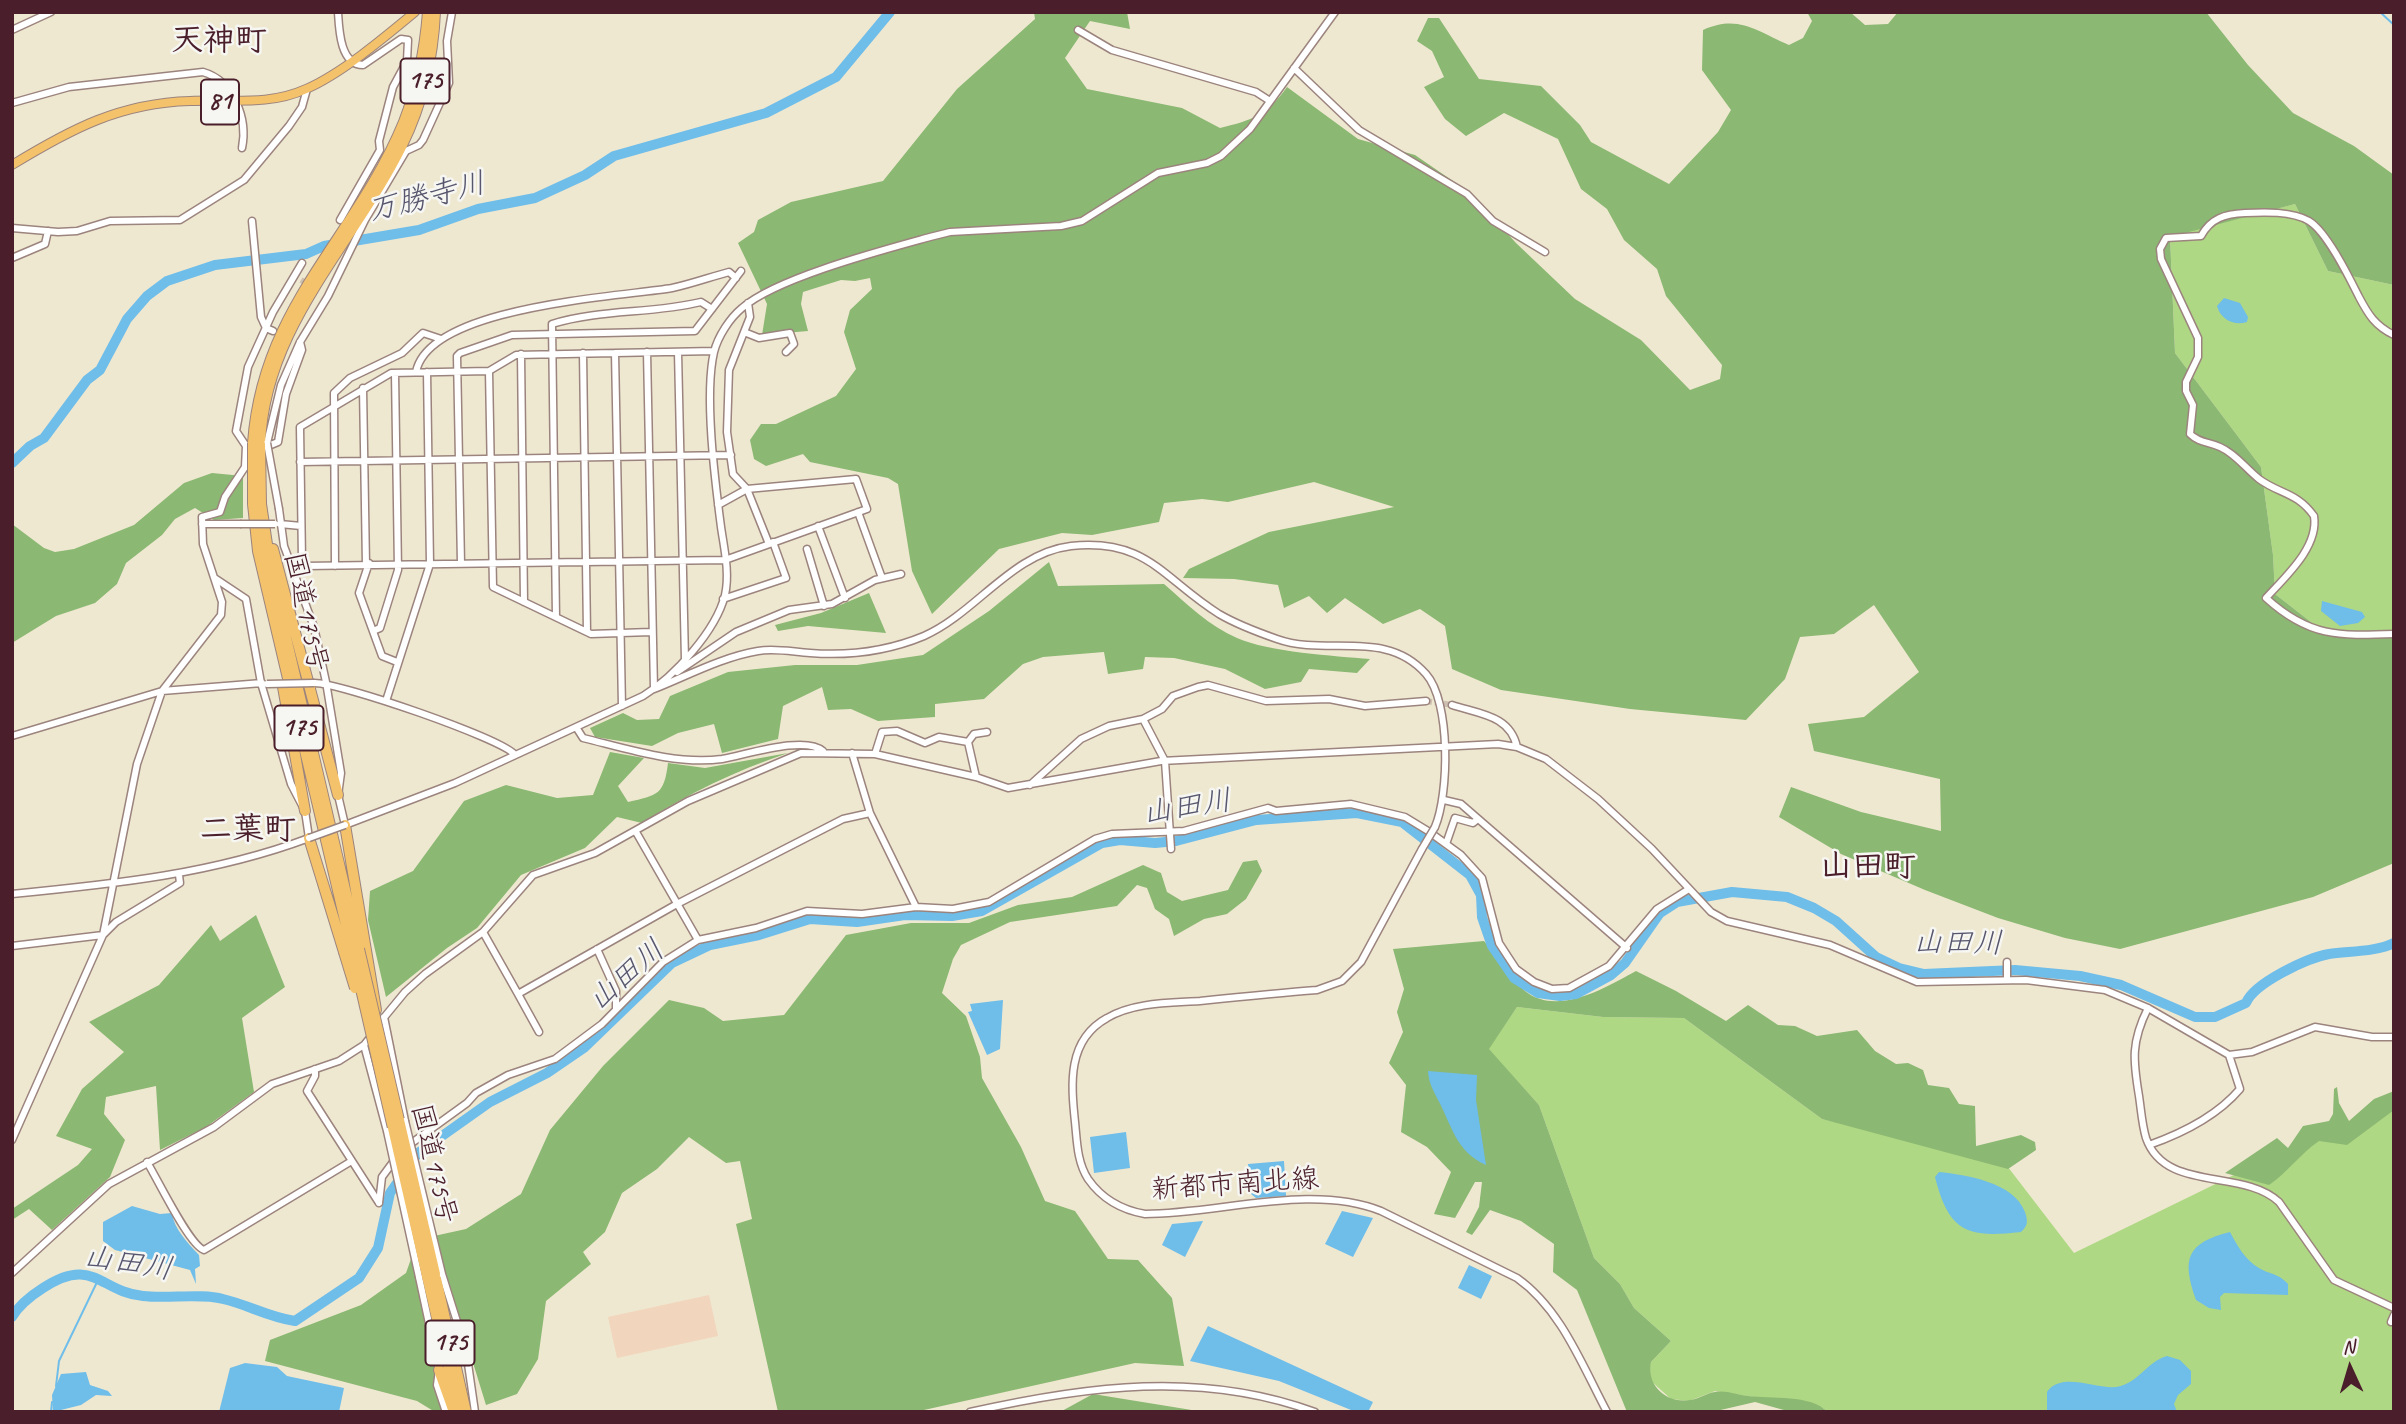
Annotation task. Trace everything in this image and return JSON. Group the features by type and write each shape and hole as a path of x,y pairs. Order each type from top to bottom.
{"highway":[{"name":"国道175号","path":"398,143 420,70 428,12"},
{"name":"国道175号","path":"435,12 427,73 398,143 328,257 294,304 272,354 259,399 256,533 326,849 355,950 380,1016 456,1412"},
{"name":"国道175号","path":"257,504 262,515 272,578 379,1061 466,1412"},
{"path":"262,515 338,795"},
{"path":"256,533 255,556 305,811"},
{"path":"345,825 355,950"},
{"path":"309,838 355,950"},
{"path":"439,1370 456,1412"}],"main road":[{"name":"81","path":"12,165 64,133 124,108 190,100 236,102 275,99 307,89 350,61 415,12"}],"street":[{"path":"12,30 51,12"},
{"path":"338,12 338,34 350,61 363,65 401,39 410,42 407,61 393,87 379,141 380,150 340,220"},
{"path":"13,1136 103,934 137,764 162,691 221,615 222,601 203,544 202,517 220,512 223,508 225,497 257,444 297,341 328,296 365,220 406,151 419,145 446,93 447,41 452,12"},
{"path":"672,675 715,619 723,599 725,560 718,505 710,382 714,351 720,336 736,313 748,303 810,273 930,237 950,232 1061,226 1082,221 1140,181 1177,167 1207,163 1221,156 1250,130 1335,12"},
{"path":"1077,30 1112,50 1255,92 1270,101"},
{"path":"1294,68 1359,130 1467,194 1493,221 1545,252"},
{"path":"12,103 69,87 203,72 216,79 236,102 244,128 242,148"},
{"path":"12,228 77,231 110,221 180,220 232,190 261,163 302,107 307,89"},
{"path":"2394,335 2378,326 2366,312 2323,236 2311,222 2298,216 2252,213 2226,215 2213,220 2201,236 2166,238 2160,249 2161,259 2198,338 2198,357 2186,382 2186,391 2193,405 2190,434 2198,441 2220,447 2233,455 2261,481 2299,499 2314,516 2313,532 2295,566 2266,597 2288,617 2319,632 2346,636 2394,634"},
{"path":"252,221 261,317 269,329"},
{"path":"12,258 45,244 48,231"},
{"path":"297,341 300,358 286,394 278,442 265,447 236,431 238,412 248,367 269,329 284,290 298,279 302,263"},
{"path":"461,564 457,356 512,335 695,331 741,271"},
{"path":"416,372 441,339 530,307 589,296 671,288 729,272 736,278"},
{"path":"319,290 328,296"},
{"path":"556,617 552,324 614,312 665,310 701,302 712,309"},
{"path":"723,599 786,578 747,489 733,474 727,432 730,370 750,317 748,303"},
{"path":"744,332 759,338 790,333 794,344 786,352"},
{"path":"335,566 334,393 349,379 402,354 423,333 441,339"},
{"path":"714,351 521,354 489,371 395,373 363,388 300,427 301,526 305,566 725,560 867,509 856,480 747,489 718,505"},
{"path":"647,352 649,561 654,689"},
{"path":"678,352 685,660"},
{"path":"583,353 587,632"},
{"path":"615,353 622,706"},
{"path":"521,354 524,602"},
{"path":"489,371 493,587 587,632 651,632"},
{"path":"386,701 430,564 427,372"},
{"path":"373,631 380,628 398,565 395,373"},
{"path":"363,388 368,564 359,593 382,656 397,662"},
{"path":"257,444 279,509 278,524 284,546 314,627 341,773 338,795 345,825"},
{"path":"300,462 731,455"},
{"path":"858,512 882,578"},
{"path":"202,524 301,526"},
{"path":"818,526 845,598"},
{"name":"新都市南北線","path":"654,689 732,657 760,650 866,652 898,645 949,622 1022,565 1045,553 1068,546 1096,545 1148,558 1220,614 1280,640 1314,646 1366,645 1386,649 1407,658 1426,674 1437,692 1443,746 1444,800 1435,827 1361,962 1342,981 1317,990 1134,1007 1104,1019 1080,1045 1071,1076 1077,1144 1083,1169 1104,1197 1130,1211 1145,1214 1324,1199 1364,1204 1381,1211 1532,1288 1555,1316 1607,1412"},
{"path":"807,549 824,606"},
{"path":"12,894 179,875 269,853 422,797 622,706 654,689 736,632 789,610 824,606 882,578 901,574"},
{"path":"216,579 246,599 264,684 291,784 305,811 309,838"},
{"path":"12,736 162,691 326,682 386,701 491,741 511,750 514,755"},
{"path":"1030,785 1081,739 1109,726 1143,719 1162,709 1173,696 1208,685 1266,701 1329,699 1366,706 1426,701"},
{"path":"1451,705 1505,723 1513,732 1517,747"},
{"path":"1143,719 1165,761 1171,849"},
{"path":"576,727 583,738 687,760 722,759 800,745 817,746 823,751"},
{"path":"875,754 882,732 897,731 925,743 939,737 968,742"},
{"path":"976,777 968,742 974,734 987,732"},
{"path":"12,1273 109,1184 214,1127 272,1084 339,1061 364,1045 380,1016 425,974 459,952 483,932 533,875 595,853 688,800 801,753 823,751 875,754 976,777 1007,788 1165,761 1443,746 1498,744 1517,747 1546,760 1598,799 1703,904 1727,922 1830,945 1917,982 2007,979 2105,990 2148,1008 2229,1055 2252,1052 2315,1027 2372,1037 2394,1037"},
{"path":"852,753 870,813 916,907"},
{"path":"1444,800 1461,804 1627,948"},
{"path":"315,1069 315,1076 307,1091 350,1162 379,1203 382,1177 417,1136 467,1103 476,1093 508,1075 555,1059 602,1024 663,962 698,940 756,928 807,911 862,915 916,907 953,909 989,902 1095,839 1112,834 1184,831 1268,808 1276,811 1351,804 1405,817 1461,855 1482,878 1499,943 1516,969 1534,982 1552,989 1569,988 1609,966 1627,948 1657,909 1691,892"},
{"path":"518,994 677,904 844,819 870,813"},
{"path":"1446,844 1455,818 1473,823 1478,819"},
{"path":"636,832 698,940"},
{"path":"12,946 103,934 116,922 180,883 179,875"},
{"path":"483,932 539,1032"},
{"path":"597,949 616,991 616,1009"},
{"path":"2007,962 2007,979"},
{"path":"2148,1008 2133,1045 2138,1089 2150,1144 2164,1164 2177,1171 2256,1186 2269,1192 2279,1202 2334,1280 2394,1308"},
{"path":"380,1016 405,1121 431,1276 438,1385 446,1412"},
{"path":"364,1045 431,1276 466,1350 475,1412"},
{"path":"2150,1144 2194,1125 2231,1100 2240,1089 2229,1055"},
{"path":"147,1162 185,1232 199,1249 204,1250 350,1162"},
{"path":"970,1412 1044,1395 1136,1385 1185,1386 1252,1394 1315,1412"}],"shaded area":[{"path":"709,1295 718,1336 617,1358 608,1317"}],"green space":[{"path":"1034,12 1127,12 1130,29 1090,21 1065,58 1087,89 1182,108 1220,128 1258,115 1273,104 1287,87 1358,139 1415,155 1469,192 1516,243 1575,299 1641,340 1690,390 1720,379 1722,365 1666,296 1657,269 1624,240 1607,209 1581,189 1558,139 1504,113 1466,136 1445,119 1424,87 1444,77 1432,51 1417,41 1428,18 1439,18 1479,79 1541,86 1580,125 1591,142 1669,184 1718,132 1731,110 1702,70 1703,30 1716,25 1747,26 1789,45 1803,38 1812,21 1807,12 1850,12 1865,25 1888,24 1898,12 2206,12 2248,65 2293,113 2354,146 2394,175 2394,285 2328,271 2295,204 2170,237 2175,353 2261,467 2273,555 2275,594 2316,626 2394,638 2394,863 2313,897 2120,949 2065,938 1998,918 1841,854 1779,817 1791,787 1861,812 1941,831 1940,779 1814,751 1808,724 1864,717 1919,672 1874,605 1834,634 1800,637 1785,679 1746,720 1630,709 1501,690 1452,669 1445,626 1420,609 1383,624 1345,598 1327,613 1309,596 1284,608 1278,585 1234,579 1183,578 1189,569 1269,532 1394,507 1314,482 1228,502 1202,499 1164,503 1159,522 1092,535 1062,533 999,549 932,614 912,571 898,484 888,478 810,462 803,454 766,466 754,459 750,440 761,424 776,424 836,396 856,369 844,332 850,310 872,289 870,278 841,280 803,292 801,304 808,331 762,335 767,304 738,243 754,232 758,220 791,202 883,181 957,89 1035,19"},
{"path":"2295,204 2328,271 2394,285 2394,638 2316,626 2275,594 2273,555 2261,467 2175,353 2170,236"},
{"path":"212,473 243,476 243,518 214,520 195,508 175,519 162,535 126,563 117,584 95,603 56,616 12,643 12,524 44,548 55,552 74,549 134,525 184,483"},
{"path":"1049,562 1058,586 1164,584 1208,621 1250,643 1321,655 1370,659 1357,673 1309,669 1301,682 1265,689 1225,669 1174,658 1145,657 1143,669 1108,674 1104,652 1043,657 1023,664 984,699 935,704 935,717 878,721 851,709 828,710 822,687 783,706 778,739 722,753 714,724 678,733 652,746 595,737 590,728 623,713 637,720 659,719 670,696 728,672 795,665 857,665 923,655 989,611"},
{"path":"869,593 886,633 808,626 778,631 775,625 821,613"},
{"path":"610,752 644,758 618,786 628,802 658,792 664,782 668,763 705,768 788,753 713,784 642,823 617,817 585,848 521,875 477,928 447,948 386,997 368,920 370,891 413,871 464,801 506,785 557,798 593,795"},
{"path":"1257,860 1262,871 1246,899 1227,914 1204,919 1174,936 1169,919 1155,909 1147,888 1137,885 1117,906 1010,922 961,945 953,959 942,993 966,1016 980,1057 982,1078 1021,1147 1045,1201 1075,1211 1108,1259 1138,1260 1172,1298 1184,1366 1135,1363 915,1412 778,1412 736,1224 752,1219 740,1161 726,1163 689,1137 657,1169 622,1193 605,1232 583,1252 591,1264 546,1301 538,1359 517,1394 486,1405 434,1236 466,1229 521,1194 550,1130 603,1066 669,1000 704,1008 723,1021 784,1015 846,935 911,923 969,923 1018,905 1072,897 1143,865 1161,873 1167,892 1182,901 1228,890 1243,862"},
{"path":"256,915 285,987 242,1018 254,1092 206,1127 160,1150 156,1086 106,1097 104,1114 125,1140 110,1177 52,1230 29,1209 12,1220 12,1209 78,1165 92,1149 56,1136 82,1089 124,1052 89,1022 159,985 211,925 220,941"},
{"path":"1484,941 1519,986 1538,998 1552,1001 1582,997 1636,971 1726,1021 1748,1005 1778,1025 1795,1026 1817,1036 1857,1030 1875,1051 1896,1064 1908,1063 1923,1070 1928,1085 1949,1088 1959,1104 1975,1106 1976,1146 2021,1135 2035,1142 2036,1150 2008,1169 1822,1119 1684,1018 1603,1017 1517,1007 1489,1049 1539,1105 1594,1258 1620,1284 1634,1308 1671,1341 1651,1362 1650,1370 1655,1385 1673,1399 1693,1399 1723,1392 1801,1400 1820,1406 1828,1412 1791,1412 1755,1402 1712,1412 1627,1412 1577,1290 1553,1272 1554,1244 1521,1221 1490,1210 1472,1235 1466,1232 1479,1207 1482,1182 1475,1182 1455,1218 1434,1214 1451,1172 1427,1147 1401,1132 1406,1085 1389,1063 1403,1032 1397,1012 1404,989 1393,949"},
{"path":"1517,1007 1603,1017 1684,1018 1822,1119 2001,1158 2074,1253 2318,1134 2394,1105 2394,1412 1828,1412 1823,1408 1715,1391 1689,1401 1671,1399 1651,1381 1649,1370 1651,1362 1671,1341 1634,1308 1620,1284 1594,1258 1539,1105 1488,1049"},
{"path":"2337,1087 2339,1103 2349,1121 2374,1099 2394,1091 2394,1110 2347,1145 2319,1141 2269,1185 2225,1173 2277,1138 2288,1148 2303,1126 2329,1121 2333,1114 2334,1089"},
{"path":"412,1256 449,1412 435,1412 417,1401 265,1361 270,1340 361,1305 406,1273"},
{"path":"1093,1394 1204,1412 1060,1412"}],"water":[{"path":"2224,298 2240,303 2248,317 2247,322 2233,322 2222,315 2217,306"},
{"path":"2322,601 2362,612 2365,617 2358,623 2340,626 2321,611"},
{"path":"1003,1000 1000,1049 987,1055 968,1012 972,1011 970,1004"},
{"path":"1428,1071 1477,1075 1476,1100 1486,1165 1461,1145 1432,1088"},
{"path":"1126,1132 1130,1168 1094,1173 1090,1137"},
{"path":"1284,1161 1286,1196 1256,1198 1251,1194 1248,1164"},
{"path":"1939,1172 1988,1182 2011,1194 2025,1212 2025,1228 2021,1232 1987,1234 1963,1228 1954,1221 1941,1196 1935,1177"},
{"path":"132,1206 160,1214 172,1213 186,1241 199,1255 200,1266 195,1269 196,1284 190,1270 115,1250 103,1241 103,1222"},
{"path":"1342,1211 1373,1218 1353,1257 1325,1244"},
{"path":"1203,1221 1185,1257 1162,1245 1172,1224"},
{"path":"2230,1232 2250,1261 2288,1284 2288,1295 2224,1293 2220,1297 2221,1310 2209,1308 2196,1300 2189,1273 2191,1254 2204,1241"},
{"path":"1469,1265 1492,1276 1481,1299 1458,1288"},
{"path":"1208,1326 1373,1402 1368,1412 1356,1412 1279,1381 1190,1361"},
{"path":"2167,1356 2180,1360 2191,1371 2191,1384 2178,1395 2174,1404 2177,1412 2047,1412 2047,1392 2053,1386 2069,1382 2108,1387 2124,1385"},
{"path":"245,1363 277,1367 287,1376 344,1388 339,1412 219,1412 230,1368"},
{"path":"86,1372 90,1385 108,1391 112,1396 96,1395 81,1405 53,1412 52,1395 61,1374"}],"waterway":[{"name":"万勝寺川","path":"12,463 30,446 44,438 87,380 100,370 127,319 147,296 167,281 215,265 306,254 324,246 419,230 478,209 535,198 585,175 614,156 766,113 836,77 890,12"},
{"path":"2380,12 2394,25"},
{"name":"山田川","path":"12,1317 22,1304 39,1291 60,1279 85,1275 128,1293 223,1299 295,1321 359,1278 378,1248 390,1193 418,1153 490,1102 547,1073 585,1047 672,963 710,945 759,935 810,919 857,922 905,915 952,916 982,911 1102,843 1120,840 1155,843 1176,841 1256,820 1357,813 1402,822 1470,875 1481,895 1482,917 1492,946 1514,978 1538,993 1560,996 1576,994 1611,975 1625,963 1660,913 1677,902 1732,892 1787,897 1814,908 1836,921 1876,957 1899,968 1924,974 2015,970 2080,976 2121,985 2195,1017 2215,1017 2246,1003 2259,987 2282,972 2308,961 2329,954 2371,950 2394,943"},
{"path":"56,1386 59,1361 99,1278"},
{"path":"51,1412 52,1402"}],"tunnel":[{"path":"301,280 319,290"},
{"path":"1426,701 1452,705"}],"district":[{"name":"天神町","path":"219,42"},
{"name":"二葉町","path":"248,831"},
{"name":"山田町","path":"1868,868"}]}
